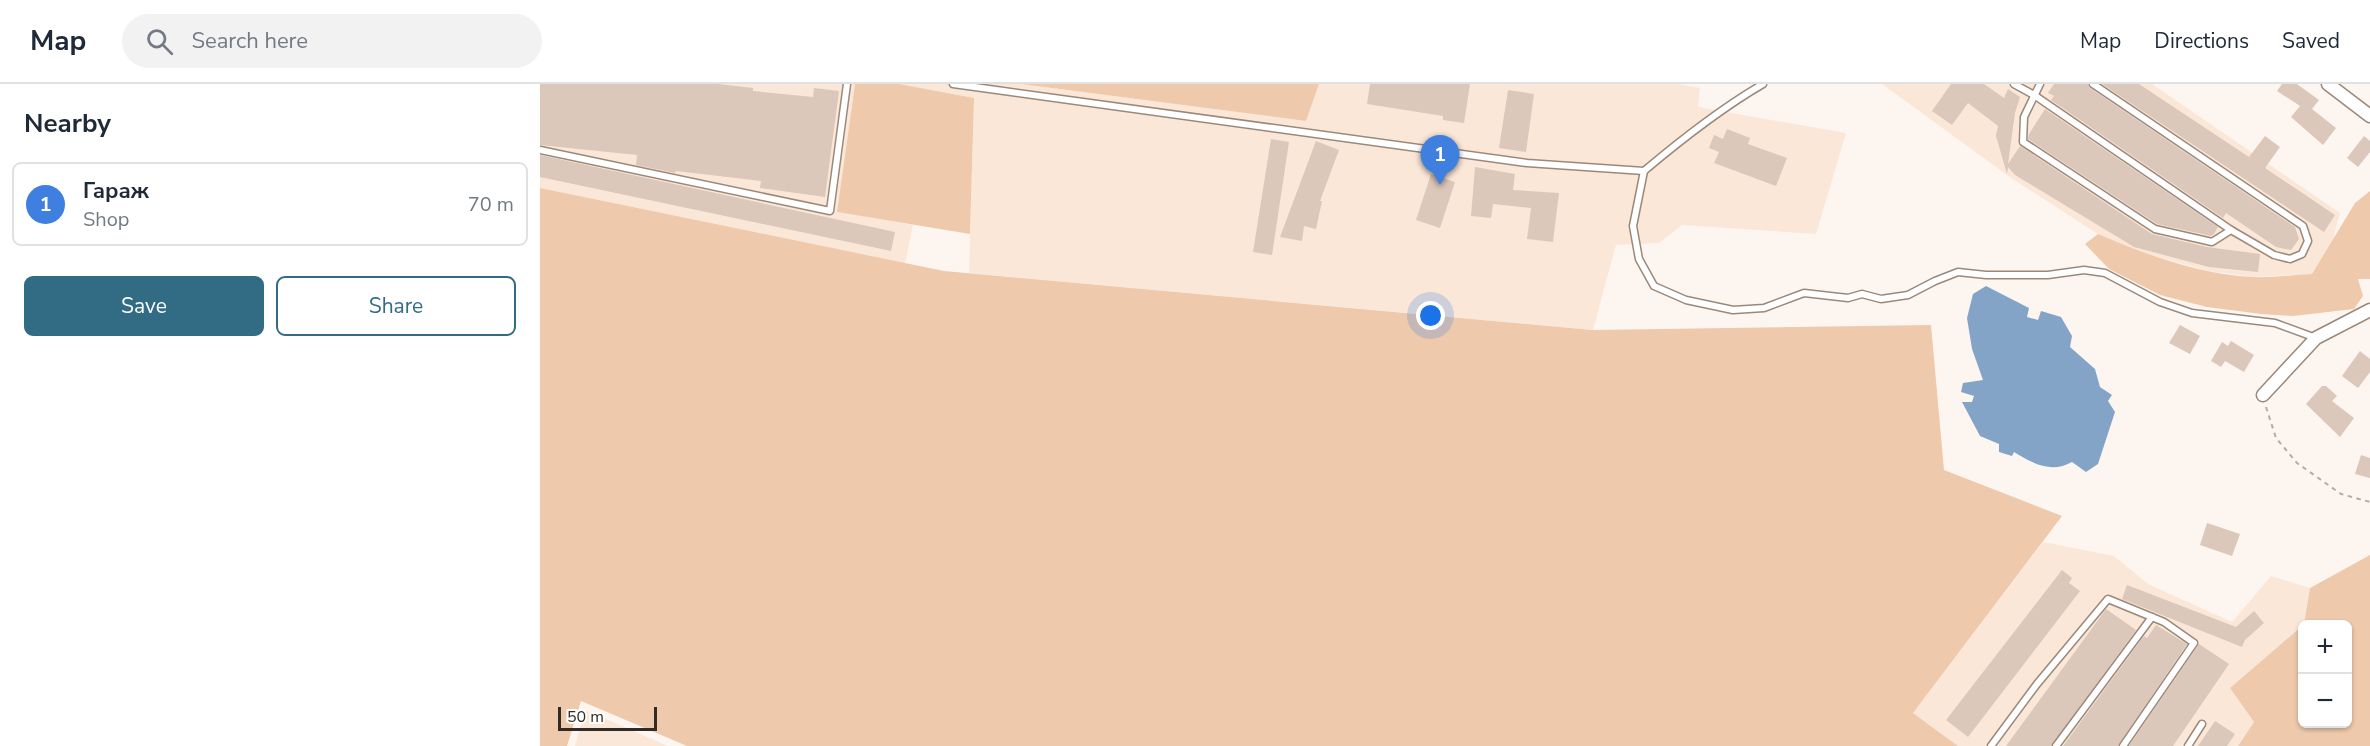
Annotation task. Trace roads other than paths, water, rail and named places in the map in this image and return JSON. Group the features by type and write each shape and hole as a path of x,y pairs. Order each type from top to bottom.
{"street":[{"path":"2328,84 2370,116"},
{"path":"2263,395 2316,338 2370,310"}],"lane":[{"path":"540,150 830,211 847,84"},
{"path":"953,84 1527,163 1644,171"},
{"path":"1763,84 1728,104 1644,171 1634,226 1639,259 1654,286 1686,300 1733,310 1764,308 1804,294 1848,298 1862,294 1881,299 1908,295 1958,272 1986,275 2048,275 2084,270 2105,273 2160,302 2192,313 2275,323 2316,338"},
{"path":"2014,84 2034,95 2230,230 2274,255 2290,259 2302,254 2308,241 2303,226 2093,84"},
{"path":"2040,84 2024,117 2023,142 2155,229 2212,242 2230,230"},
{"path":"1991,746 2037,684 2108,599 2164,622 2194,643 2123,746"},
{"path":"2056,746 2152,617"},
{"path":"2188,746 2202,724"}],"water":[{"path":"1986,286 2029,308 2027,317 2038,320 2041,311 2061,317 2072,336 2070,347 2095,369 2100,387 2112,395 2108,401 2115,412 2098,464 2086,472 2072,462 2049,467 2035,463 2014,452 2012,456 1999,452 1999,444 1980,436 1962,402 1972,402 1974,396 1961,392 1963,383 1983,380 1972,349 1967,318 1973,294"}],"place":[{"name":"Гараж","path":"1440,185"}]}
